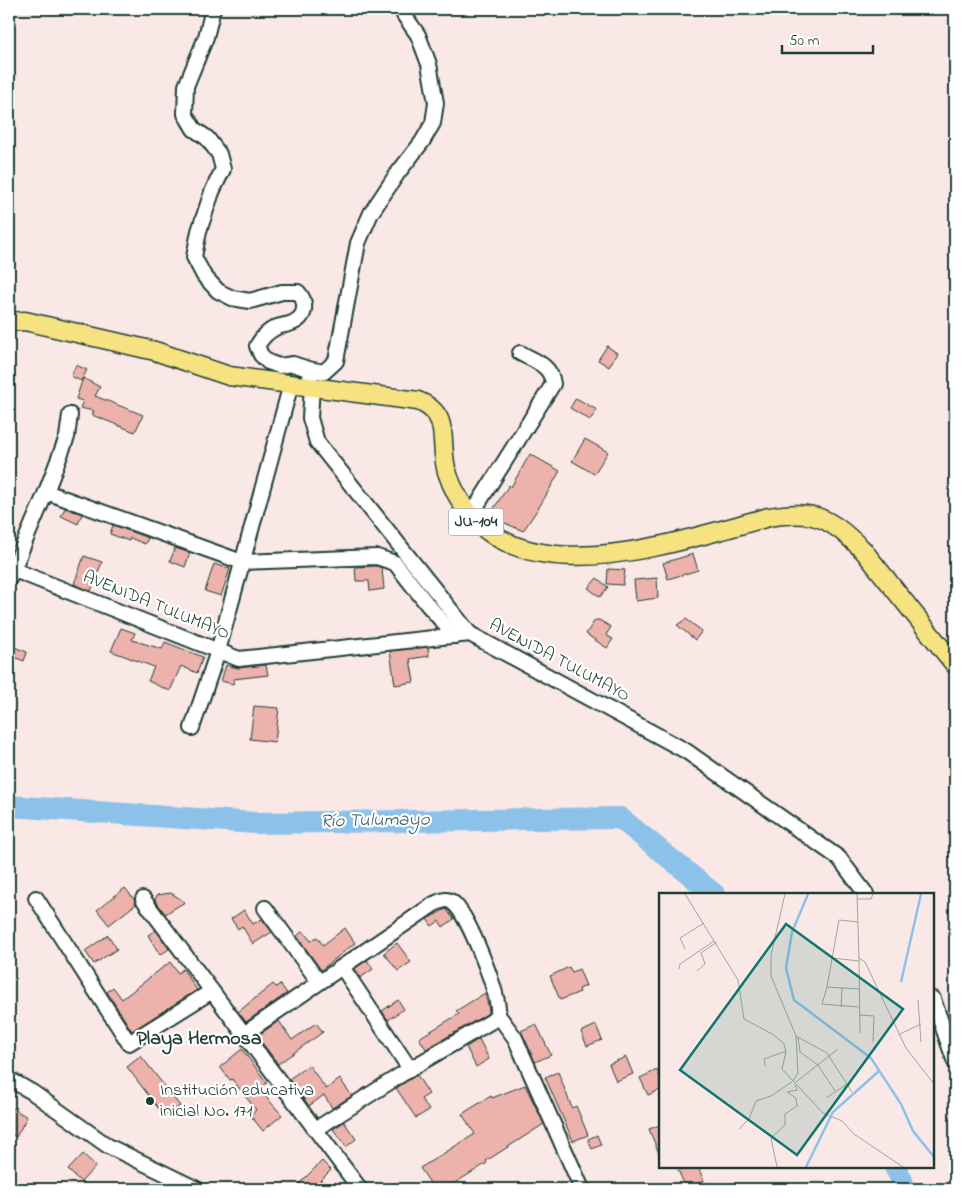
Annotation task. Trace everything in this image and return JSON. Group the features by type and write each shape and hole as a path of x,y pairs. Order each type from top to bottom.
{"main road":[{"name":"JU-104","path":"9,322 25,322 155,351 229,376 291,384 310,378 383,398 418,401 428,405 436,411 441,422 447,471 456,491 476,522 491,534 508,543 546,554 594,556 625,553 769,517 791,514 819,517 847,535 863,550 955,665"}],"street":[{"path":"213,9 206,37 186,86 184,114 194,129 207,138 219,154 223,169 212,192 199,230 194,256 204,276 218,291 232,298 250,301 282,292 298,292 304,298 305,311 300,318 263,336 257,346 261,355 268,362 279,366 293,364 310,378"},
{"path":"310,378 324,372 336,362 358,243 371,213 397,174 422,142 433,123 436,103 429,64 418,35 404,15 403,9"},
{"path":"470,514 553,384 552,376 546,367 520,353"},
{"path":"310,378 310,418 318,442 470,634"},
{"path":"192,728 218,651 291,384"},
{"path":"10,572 46,492 67,437 70,415"},
{"path":"46,492 242,562 377,557 395,562 422,598 456,636"},
{"name":"AVENIDA TULUMAYO","path":"10,572 240,659 470,634 686,751 839,858 865,893"},
{"path":"36,898 129,1043 212,991"},
{"path":"143,899 360,1189"},
{"path":"244,1034 434,904 445,900 451,902 458,908 475,938 491,983 498,1015 515,1038 582,1189"},
{"path":"265,908 319,982"},
{"path":"342,967 410,1069"},
{"path":"934,1002 955,1062"},
{"path":"316,1129 410,1069 492,1021 498,1015"},
{"path":"9,1079 32,1092 108,1146 196,1189"}],"building":[{"path":"607,346 617,353 609,367 598,360"},
{"path":"76,365 87,370 81,381 71,376"},
{"path":"83,378 100,387 95,396 143,415 135,432 92,415 94,411 80,408 83,401 76,399"},
{"path":"576,398 597,410 590,420 570,408"},
{"path":"585,439 608,452 594,474 572,461"},
{"path":"530,454 560,471 523,531 489,516 509,485 511,487"},
{"path":"65,508 82,514 78,524 61,516"},
{"path":"113,525 148,538 145,544 130,538 129,541 110,534"},
{"path":"175,548 190,553 185,567 170,561"},
{"path":"693,554 698,570 668,579 663,563"},
{"path":"84,556 102,562 91,591 74,584"},
{"path":"214,564 230,569 221,596 205,591"},
{"path":"376,566 382,568 384,589 370,591 369,581 356,581 355,567"},
{"path":"608,569 625,570 623,585 607,584"},
{"path":"597,578 608,587 600,597 588,588"},
{"path":"657,578 658,598 636,601 634,580"},
{"path":"686,619 702,631 695,640 677,625"},
{"path":"595,620 599,620 611,627 606,635 613,639 607,648 586,634"},
{"path":"121,628 135,633 132,640 162,649 165,642 203,657 197,673 181,666 170,691 148,681 154,667 111,651"},
{"path":"9,645 27,652 24,661 9,655"},
{"path":"428,647 429,656 410,659 414,682 395,685 390,651"},
{"path":"226,665 238,668 266,665 268,675 234,679 233,684 221,681"},
{"path":"254,706 279,708 275,742 250,739"},
{"path":"125,888 136,904 109,925 97,910"},
{"path":"171,893 185,902 165,914 155,900 157,895"},
{"path":"446,909 454,919 443,927 439,921 432,926 427,919"},
{"path":"244,910 253,924 262,919 272,932 253,944 242,926 238,929 231,919"},
{"path":"345,928 355,943 321,970 297,936 303,931 311,941 317,937 323,945"},
{"path":"156,930 169,949 160,955 148,935"},
{"path":"108,935 117,949 94,964 85,951"},
{"path":"397,943 411,962 398,971 384,953"},
{"path":"367,960 373,969 360,978 354,969"},
{"path":"170,962 178,973 183,969 197,990 132,1031 107,992 113,987 122,999"},
{"path":"569,967 572,972 579,969 586,986 579,989 580,992 560,1000 550,976"},
{"path":"273,984 276,987 280,984 287,993 246,1022 238,1012"},
{"path":"485,993 489,1010 487,1014 426,1049 419,1038 459,1014 456,1011"},
{"path":"398,1000 404,1009 388,1020 382,1011"},
{"path":"279,1021 292,1040 316,1023 323,1032 278,1064 257,1036"},
{"path":"536,1024 551,1055 535,1062 521,1031"},
{"path":"596,1025 602,1040 587,1046 581,1032"},
{"path":"479,1039 489,1059 476,1067 466,1047"},
{"path":"242,1049 267,1083 259,1089 282,1115 263,1131 250,1115 256,1110 220,1067"},
{"path":"141,1056 180,1106 165,1117 127,1067"},
{"path":"626,1057 633,1074 616,1081 609,1064"},
{"path":"309,1065 326,1089 340,1079 352,1096 332,1108 324,1095 309,1106 289,1079"},
{"path":"657,1070 659,1075 659,1090 648,1095 640,1078"},
{"path":"558,1072 572,1108 576,1106 588,1135 573,1141 545,1077"},
{"path":"417,1075 429,1094 421,1099 429,1110 416,1118 396,1088"},
{"path":"525,1085 544,1124 445,1189 434,1189 420,1168 475,1134 462,1114 491,1096 492,1098"},
{"path":"9,1106 27,1117 16,1137 9,1133"},
{"path":"344,1122 356,1139 346,1147 333,1129"},
{"path":"659,1125 659,1154 649,1129"},
{"path":"597,1135 601,1145 592,1149 588,1139"},
{"path":"83,1154 96,1166 81,1182 68,1170"},
{"path":"322,1161 331,1170 312,1189 294,1189"},
{"path":"698,1168 704,1181 686,1188 678,1170"}],"waterway":[{"name":"Río Tulumayo","path":"9,806 255,823 620,818 713,893"},
{"name":"Río Tulumayo","path":"896,1168 902,1180 904,1189"}],"place":[{"name":"Institución educativa inicial No. 171","path":"150,1101"}],"district":[{"name":"Playa Hermosa","path":"199,1039"}]}
